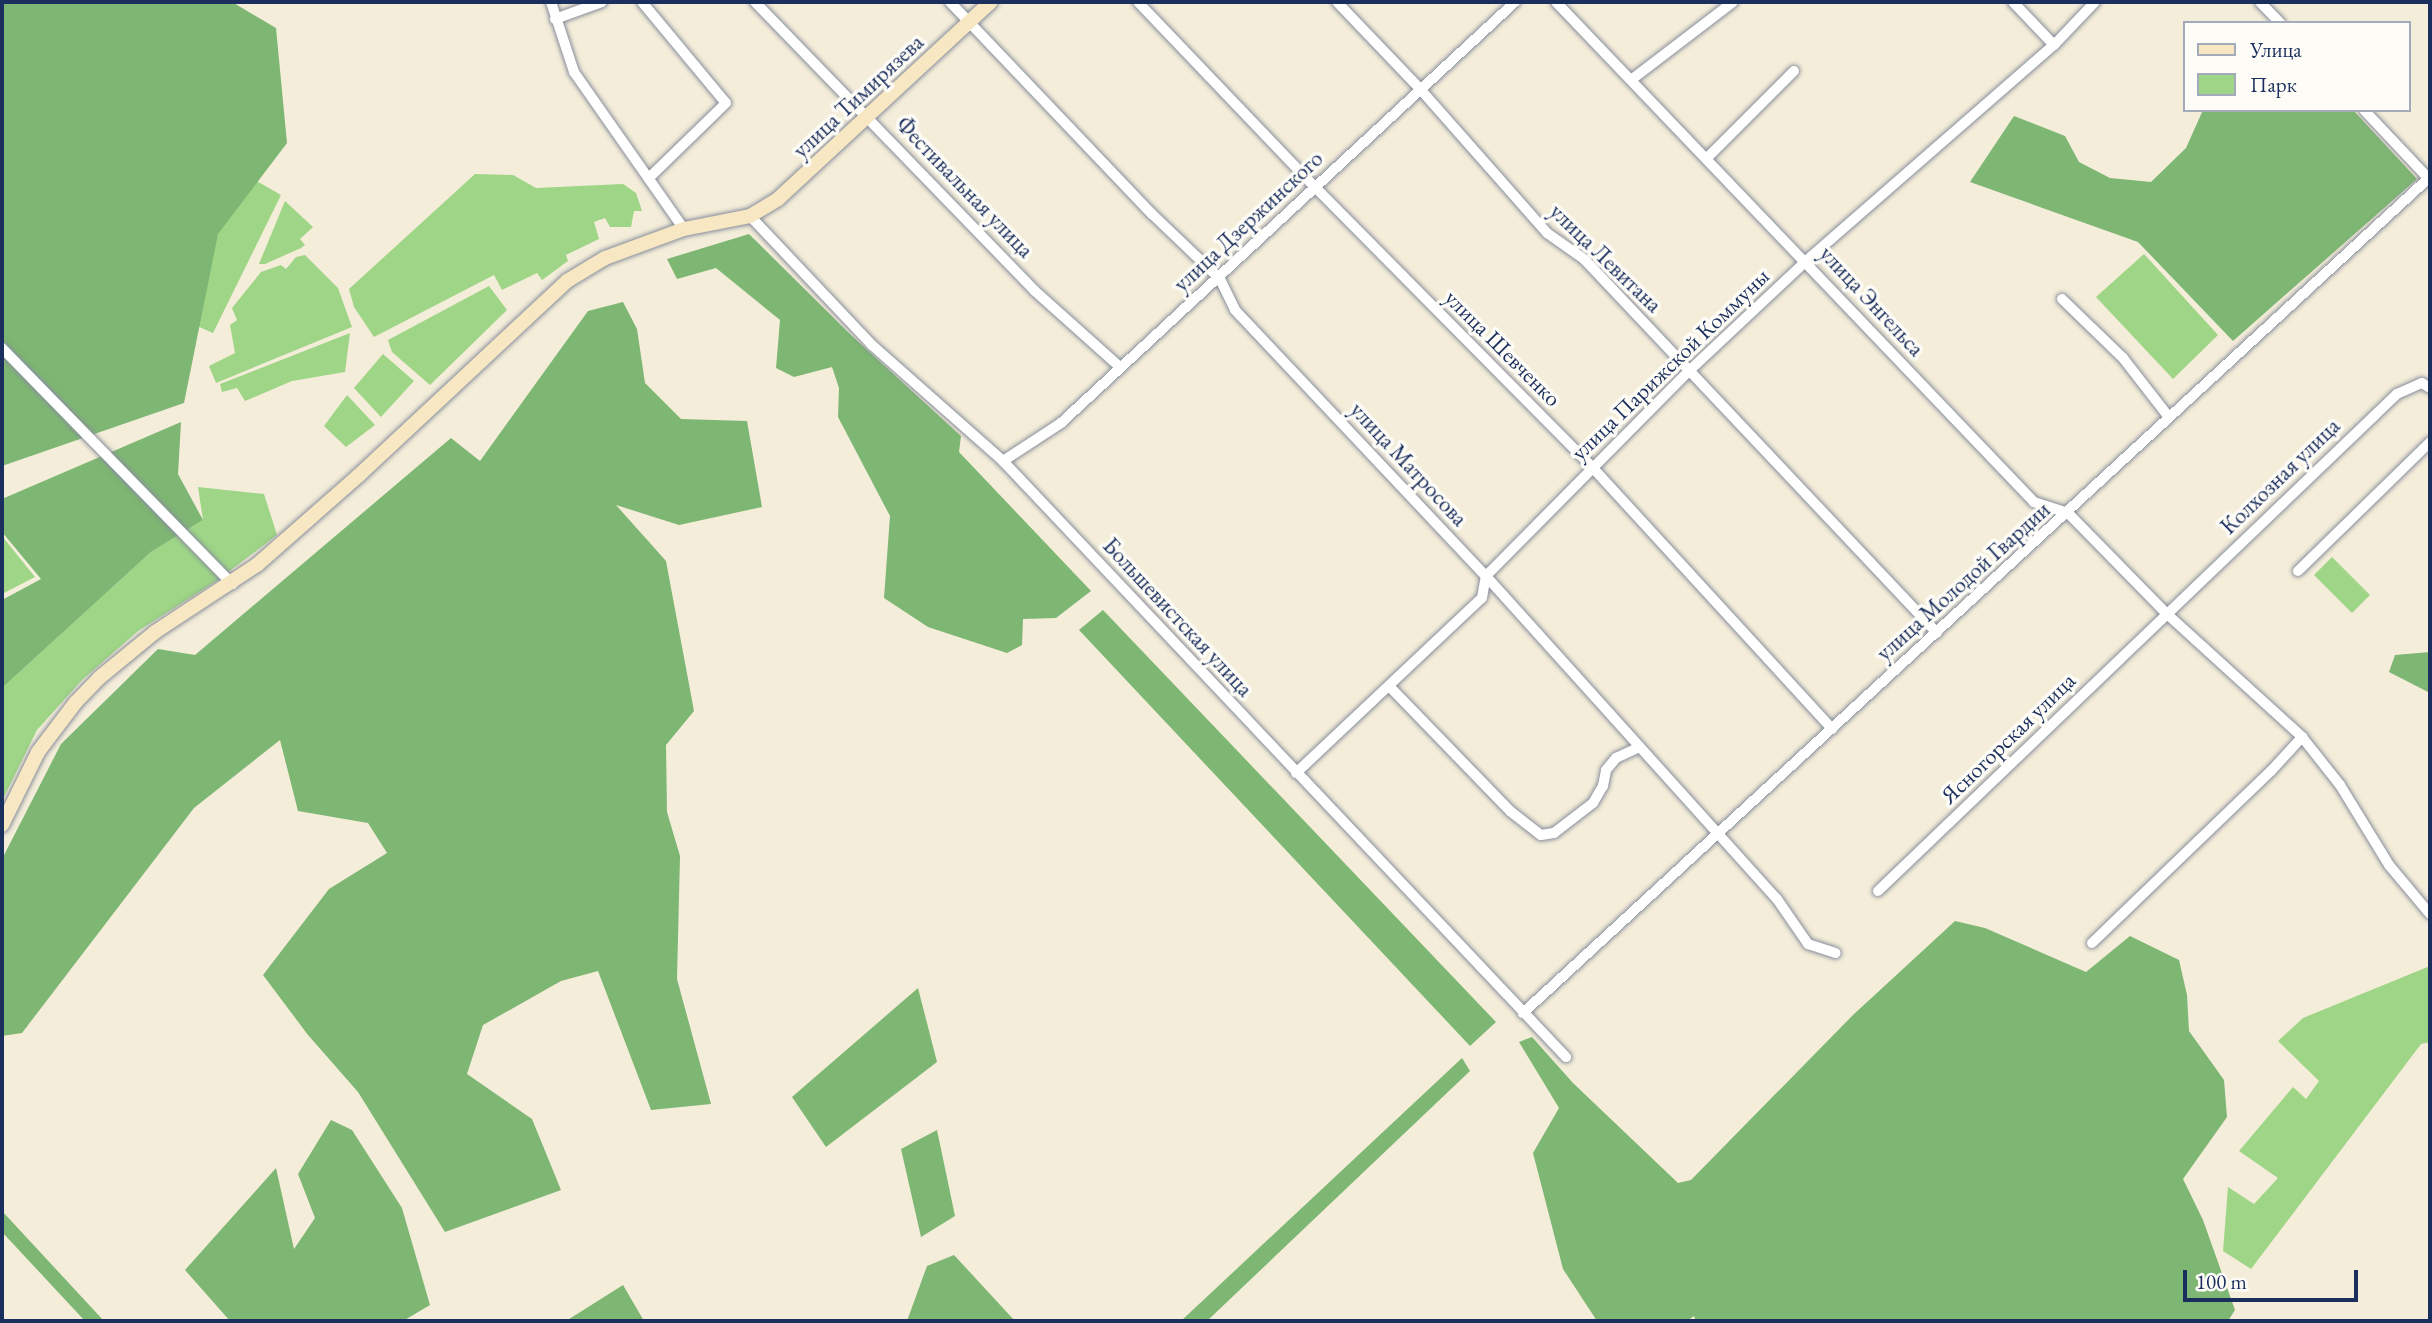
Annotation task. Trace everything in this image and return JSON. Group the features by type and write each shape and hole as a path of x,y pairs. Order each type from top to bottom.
{"street":[{"path":"551,2 574,72 684,229"},
{"path":"555,19 602,2"},
{"path":"642,2 726,103 650,177"},
{"name":"Фестивальная улица","path":"755,2 870,117 1035,291 1119,366"},
{"name":"улица Матросова","path":"950,2 1152,214 1220,279 1235,310 1486,576 1796,921 1808,944 1836,953"},
{"name":"улица Тимирязева","path":"750,216 795,186 991,2"},
{"name":"улица Шевченко","path":"1138,2 1315,187 1592,468 1832,729"},
{"name":"улица Левитана","path":"1337,2 1421,90 1546,233 1584,259 1937,633"},
{"name":"улица Дзержинского","path":"1003,461 1061,423 1119,366 1220,279 1515,2"},
{"name":"улица Энгельса","path":"1556,2 2034,502 2068,513 2166,614 2302,737 2340,785 2389,865 2430,914"},
{"path":"1632,80 1733,2"},
{"path":"2012,2 2054,45"},
{"name":"улица Парижской Коммуны","path":"1296,773 1482,598 1486,576 1689,371 1806,261 2054,45 2095,2"},
{"path":"2260,2 2278,21"},
{"path":"1707,158 1794,71"},
{"path":"2366,112 2430,178"},
{"name":"улица Молодой Гвардии","path":"1522,1013 2068,513 2168,416 2430,178"},
{"path":"2,825 38,752 76,702 127,652 232,584 359,476 567,281 605,258 684,229 750,216"},
{"name":"Большевистская улица","path":"750,216 872,345 1003,461 1566,1057"},
{"path":"2062,299 2123,358 2168,416"},
{"path":"2,348 232,584"},
{"name":"Колхозная улица","path":"2166,614 2397,394 2422,383 2430,388"},
{"path":"2298,571 2430,442"},
{"name":"Ясногорская улица","path":"1878,891 2166,614"},
{"path":"1389,686 1430,732 1510,811 1541,835 1554,833 1593,803 1603,786 1605,770 1616,758 1640,747"},
{"path":"2092,943 2302,737"}],"green space":[{"path":"2,2 232,2 276,28 287,143 218,234 184,403 2,466"},
{"path":"2202,112 2355,112 2417,179 2233,341 2138,242 1970,182 2014,116 2065,136 2079,162 2110,178 2151,182 2186,148"},
{"path":"239,171 281,195 213,333 188,322"},
{"path":"475,174 513,175 536,188 623,184 636,193 642,211 634,211 631,227 610,227 605,218 594,222 599,239 566,255 568,261 542,280 537,273 502,290 494,275 374,337 354,307 349,289"},
{"path":"285,201 313,227 300,239 305,245 301,248 265,264 259,264"},
{"path":"749,234 851,335 961,436 959,452 1091,591 1056,618 1023,619 1022,645 1007,653 928,627 884,598 890,516 838,417 839,388 832,367 794,377 776,368 780,320 716,268 677,279 667,259"},
{"path":"2144,254 2218,335 2173,379 2096,297"},
{"path":"305,255 338,288 352,327 216,383 209,366 235,353 230,325 237,320 232,308 261,272 281,265 286,269 296,257"},
{"path":"489,286 507,310 430,385 392,352 388,340"},
{"path":"623,302 637,329 645,383 681,419 747,421 762,507 679,525 616,505 666,561 694,711 666,745 667,812 680,856 677,979 711,1104 651,1110 598,971 561,981 483,1025 467,1074 532,1119 561,1190 445,1232 358,1092 308,1035 263,975 329,889 387,853 368,823 298,811 280,740 194,808 22,1033 2,1036 2,859 61,744 158,649 195,655 451,438 480,461 588,311"},
{"path":"350,333 345,372 292,381 245,401 237,388 222,392 220,384"},
{"path":"383,354 414,381 381,417 354,388"},
{"path":"347,395 375,425 346,447 324,426"},
{"path":"181,422 178,474 203,520 151,552 2,688 2,600 41,579 2,532 2,499"},
{"path":"198,487 264,494 277,535 215,582 138,631 82,680 37,730 2,801 2,688 151,552 203,520"},
{"path":"2,536 35,577 2,594"},
{"path":"2332,557 2370,595 2352,613 2314,575"},
{"path":"1103,610 1496,1022 1470,1046 1079,630"},
{"path":"2430,652 2430,693 2389,672 2395,655"},
{"path":"1955,921 1985,928 2086,972 2130,936 2179,960 2187,995 2189,1031 2224,1080 2227,1117 2183,1179 2203,1220 2235,1310 2228,1321 1696,1321 1694,1316 1687,1321 1597,1321 1563,1269 1533,1153 1559,1108 1519,1042 1532,1037 1573,1083 1678,1183 1691,1180 1853,1015"},
{"path":"2430,966 2430,1042 2421,1044 2251,1269 2223,1251 2228,1187 2254,1204 2278,1178 2239,1151 2293,1087 2306,1099 2319,1081 2278,1041 2303,1018"},
{"path":"918,988 937,1062 826,1147 792,1097"},
{"path":"1462,1058 1470,1071 1207,1321 1181,1321"},
{"path":"331,1120 352,1130 402,1208 430,1305 403,1321 230,1321 185,1270 276,1168 294,1249 315,1218 298,1174"},
{"path":"937,1130 955,1216 921,1237 901,1149"},
{"path":"2,1211 104,1321 85,1321 2,1232"},
{"path":"954,1255 1015,1321 907,1321 927,1266"},
{"path":"623,1285 644,1321 566,1321"}]}
